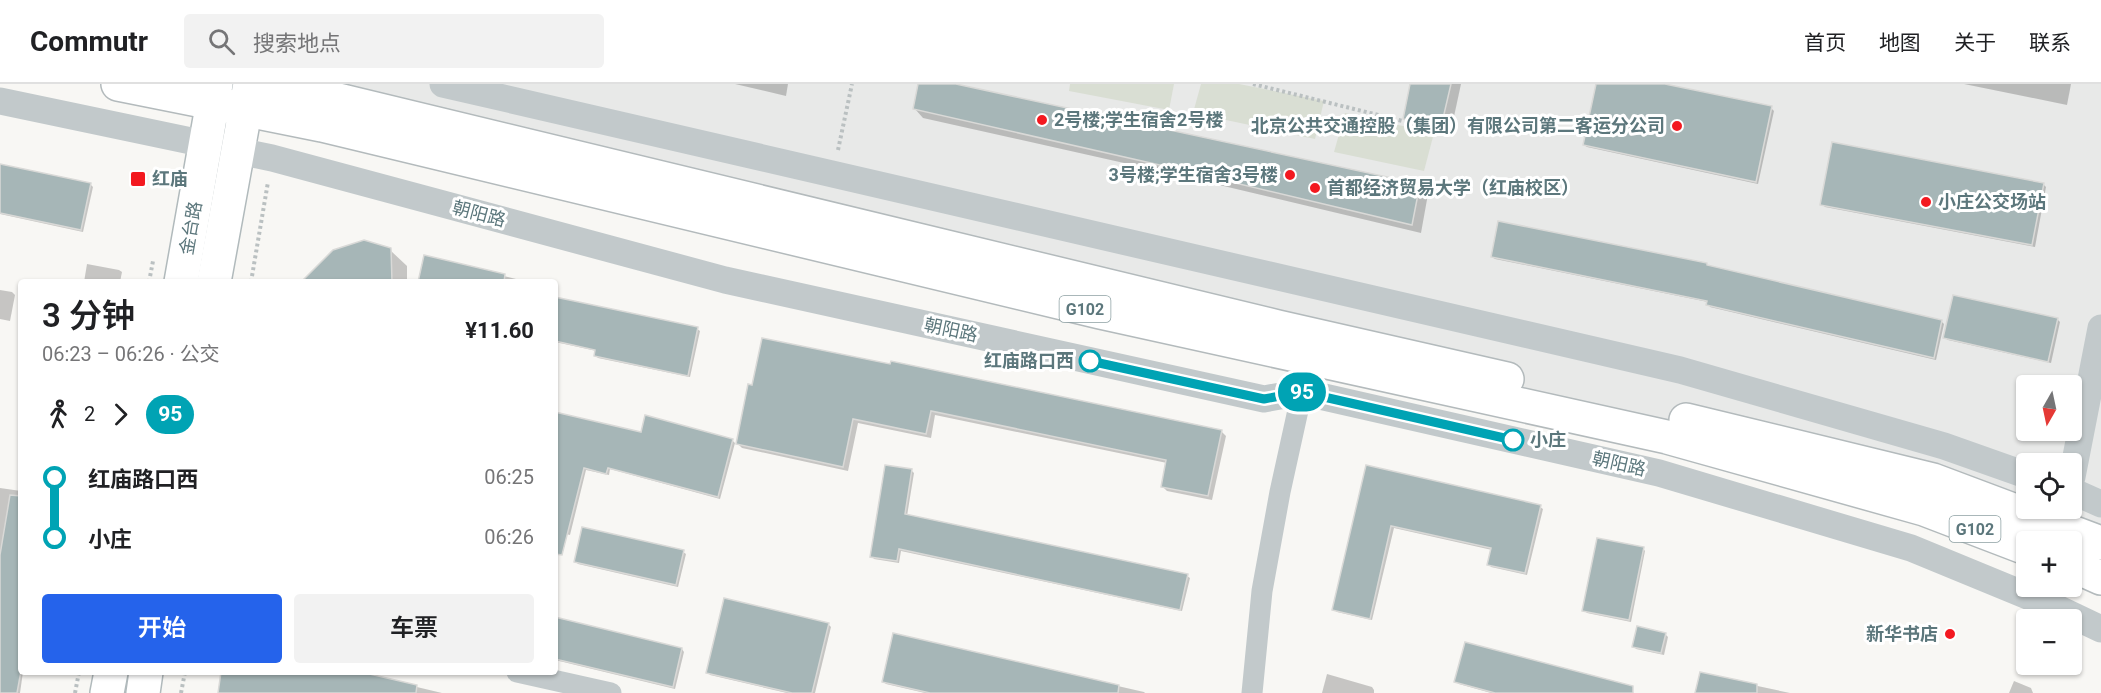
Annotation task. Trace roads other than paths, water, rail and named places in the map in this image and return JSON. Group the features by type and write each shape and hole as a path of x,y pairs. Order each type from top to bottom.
{"main road":[{"path":"118,84 214,94"},
{"name":"朝阳路","path":"272,84 1278,327 1693,422 1928,494 2101,543"},
{"name":"朝阳路","path":"214,94 248,97 322,125 1100,312 1928,494 2016,542"},
{"name":"金台路","path":"182,279 214,94"},
{"name":"金台路","path":"215,279 248,97"},
{"path":"2082,569 2101,578"},
{"path":"107,693 110,675"},
{"path":"143,693 146,675"}],"street":[{"path":"443,84 1680,370 1944,446 2016,471"},
{"name":"朝阳路","path":"0,101 272,158 725,280 1264,399 1302,392 1659,472 1911,548 2059,609 2101,629"},
{"path":"2077,453 2101,327"},
{"path":"1252,693 1262,591 1280,492 1302,392"},
{"path":"1911,548 1944,446"},
{"path":"2082,495 2101,504"},
{"path":"530,675 611,693"}],"place":[{"name":"2号楼;学生宿舍2号楼","path":"1042,120"},
{"name":"北京公共交通控股（集团）有限公司第二客运分公司","path":"1677,126"},
{"name":"3号楼;学生宿舍3号楼","path":"1290,175"},
{"name":"红庙","path":"138,179"},
{"name":"首都经济贸易大学（红庙校区）","path":"1315,188"},
{"name":"小庄公交场站","path":"1926,202"},
{"name":"红庙路口西","path":"1090,361"},
{"name":"小庄","path":"1513,440"},
{"name":"新华书店","path":"1950,634"}]}
